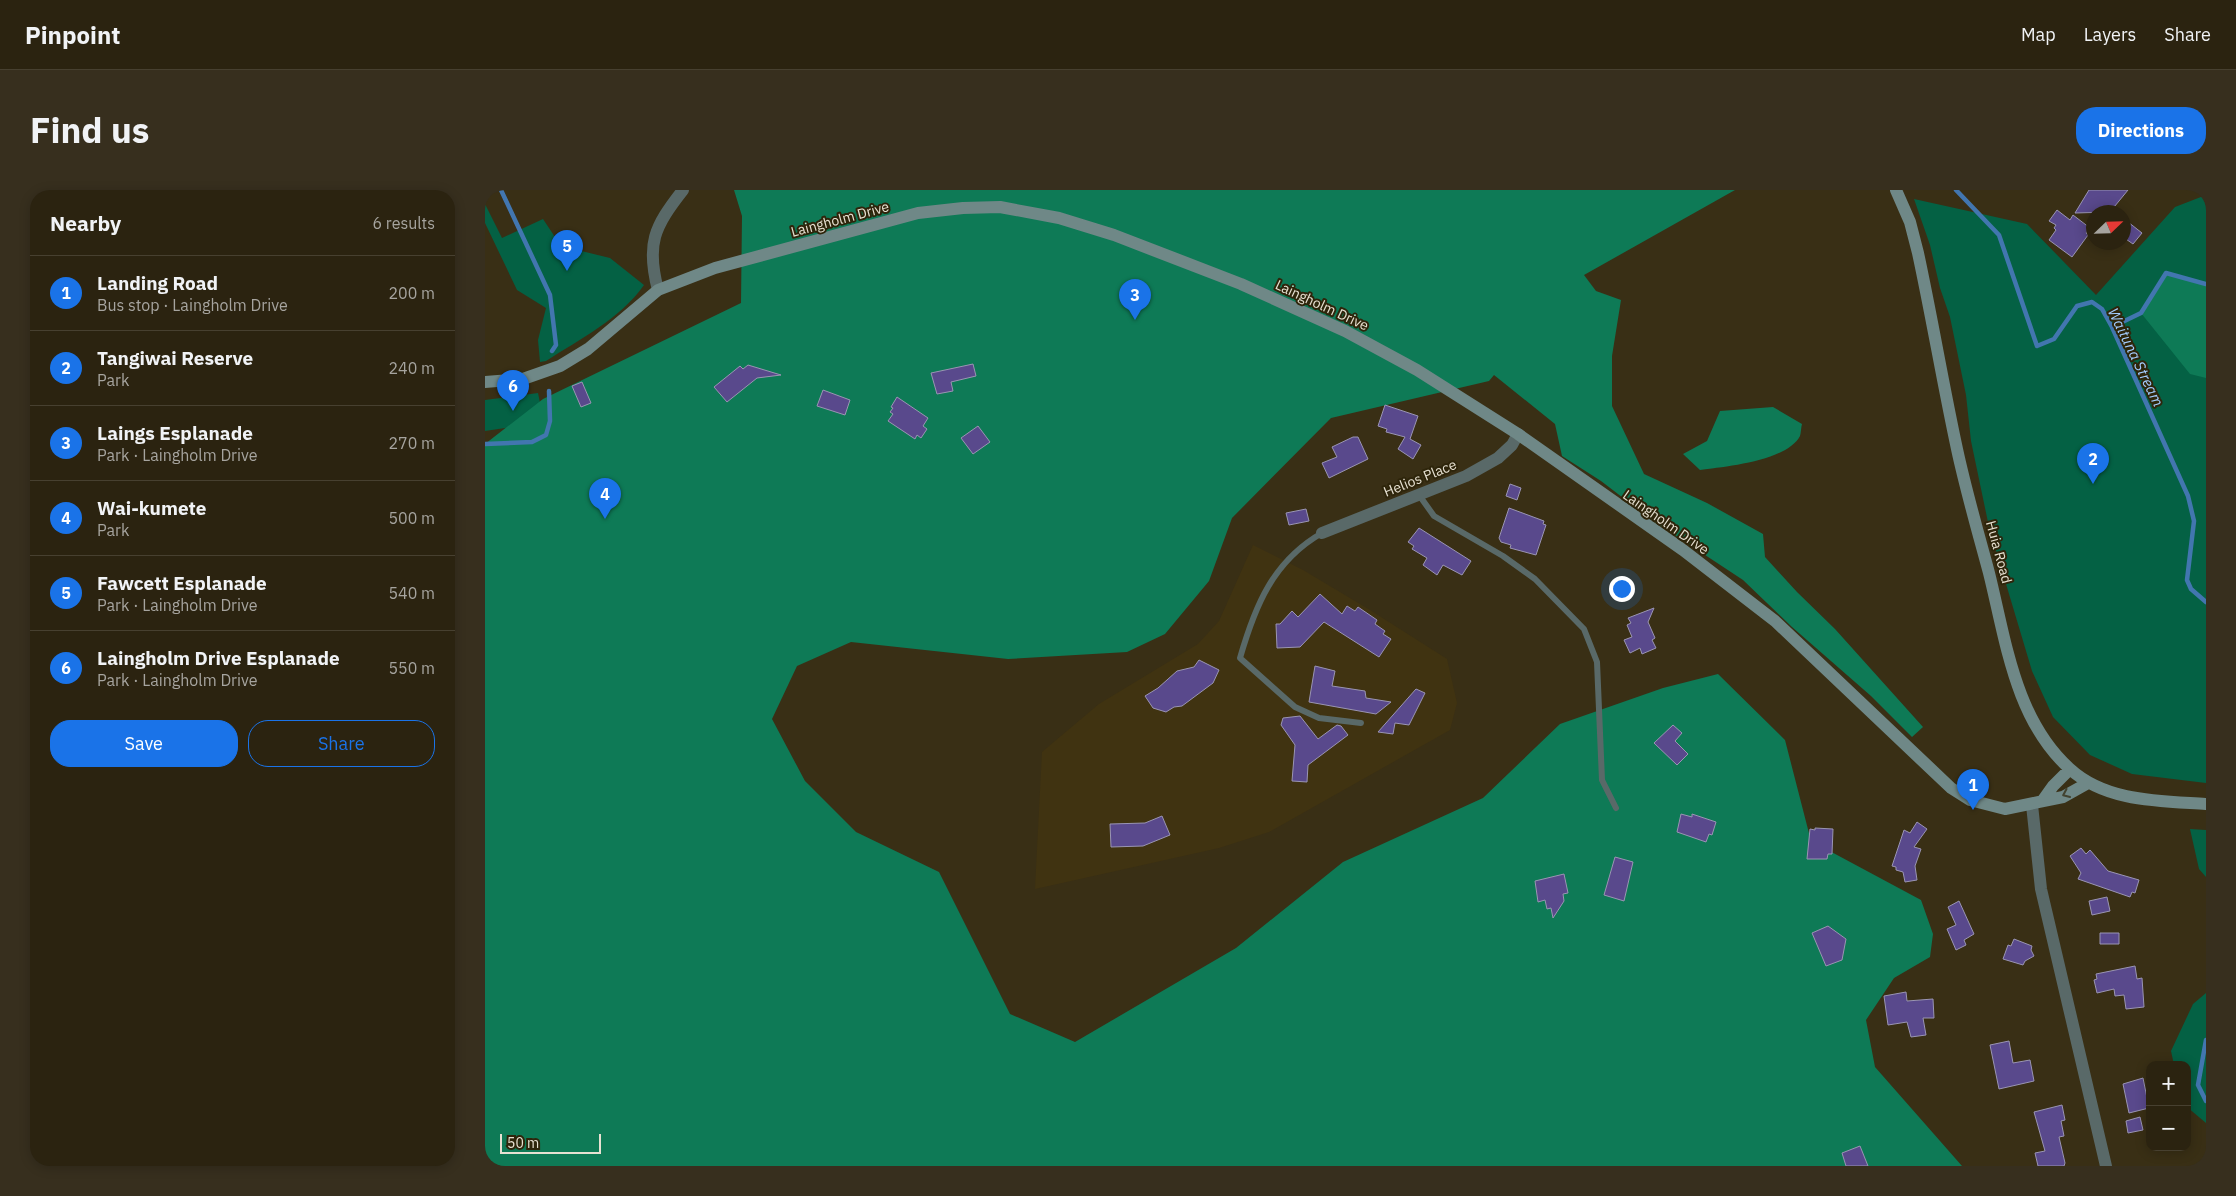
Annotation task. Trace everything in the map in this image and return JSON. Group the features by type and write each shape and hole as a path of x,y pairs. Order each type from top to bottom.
{"street":[{"path":"658,290 651,261 652,246 665,215 683,190"},
{"name":"Huia Road","path":"1897,190 1918,253 1957,448 2017,684 2035,725 2049,747 2070,769 2088,783 2134,798 2206,804"},
{"name":"Laingholm Drive","path":"485,382 523,379 560,366 588,349 658,290 715,268 918,213 963,208 1000,208 1035,212 1114,235 1241,284 1345,331 1417,370 1518,434 1683,550 1775,621 1951,788 1970,800 2005,809 2063,797 2088,783"},
{"name":"Helios Place","path":"1322,532 1466,476 1498,458 1512,445 1518,434"},
{"path":"2070,769 2038,803 2041,889 2105,1166"}],"lane":[{"path":"1419,495 1434,516 1503,556 1535,579 1584,629 1597,662 1602,780 1616,808"},
{"path":"1322,532 1303,544 1288,560 1258,603 1240,658 1295,707 1319,718 1361,724"}],"shaded area":[{"path":"1253,545 1303,570 1447,659 1457,703 1450,730 1269,832 1219,848 1035,889 1042,752 1099,704 1198,644 1219,621"}],"green space":[{"path":"734,190 1735,190 1584,275 1596,291 1621,300 1612,356 1612,406 1644,474 1707,503 1763,534 1765,557 1835,629 1923,727 1912,737 1871,696 1792,627 1743,580 1652,520 1601,481 1562,456 1555,424 1494,375 1489,381 1331,418 1232,518 1209,581 1165,634 1127,652 1008,659 851,642 797,666 772,719 805,781 856,832 939,872 1010,1014 1075,1042 1236,948 1343,862 1483,798 1560,724 1663,688 1718,674 1785,740 1811,841 1921,900 1933,934 1930,957 1894,978 1866,1020 1875,1067 1962,1166 485,1166 485,444 543,399 741,303 742,216"},
{"path":"2206,195 2206,783 2132,774 2090,755 2053,717 2032,671 1989,527 1971,441 1966,395 1950,317 1940,288 1930,245 1914,199 2027,224 2096,295 2175,207"},
{"path":"485,204 502,238 543,219 561,246 610,258 644,285 611,318 546,361 540,362 538,340 546,308 517,290 485,223"},
{"path":"2166,273 2206,284 2206,378 2190,374 2141,313"},
{"path":"538,393 544,422 485,431 485,400"},
{"path":"1773,407 1802,424 1800,436 1793,445 1782,451 1755,461 1700,470 1683,454 1707,441 1720,411"},
{"path":"2190,829 2206,830 2206,877 2199,869"},
{"path":"2206,993 2206,1123 2191,1110 2191,1061 2173,1061 2171,1051 2193,1004"}],"building":[{"path":"2089,190 2128,190 2116,205 2086,205 2086,213 2075,213"},
{"path":"2057,210 2070,220 2073,215 2086,225 2086,238 2072,257 2049,240 2056,230 2054,228 2056,225 2049,221"},
{"path":"2131,224 2142,233 2133,244 2131,243"},
{"path":"973,364 976,376 951,382 953,391 937,394 931,373"},
{"path":"748,365 781,375 757,378 727,402 714,387 740,366 743,369"},
{"path":"582,382 591,403 581,407 572,386"},
{"path":"823,390 850,400 845,415 817,406"},
{"path":"897,397 928,418 923,426 927,429 921,438 917,435 915,439 888,421 893,414 890,412 893,408 891,407"},
{"path":"1385,405 1418,416 1410,439 1421,445 1413,459 1398,449 1405,437 1386,432 1387,429 1378,426"},
{"path":"978,426 990,442 973,454 961,438"},
{"path":"1353,437 1358,437 1368,459 1329,478 1322,463 1337,457 1332,447"},
{"path":"1510,484 1521,488 1517,500 1506,496"},
{"path":"1509,508 1544,521 1543,524 1546,525 1536,555 1510,548 1511,545 1501,542 1499,538"},
{"path":"1306,509 1309,521 1289,525 1286,513"},
{"path":"1419,528 1471,561 1462,575 1443,565 1437,575 1423,565 1427,558 1412,549 1414,546 1408,542"},
{"path":"1320,594 1342,614 1347,606 1355,611 1358,607 1377,620 1375,624 1385,631 1383,634 1391,639 1379,657 1324,622 1300,647 1277,648 1276,624 1280,624 1292,611 1298,617"},
{"path":"1654,608 1648,622 1655,638 1652,640 1656,648 1642,654 1640,648 1630,653 1624,640 1632,637 1627,625 1631,623 1628,618"},
{"path":"1199,660 1219,670 1213,683 1182,706 1174,707 1166,712 1153,708 1145,696 1158,688 1177,671 1194,667"},
{"path":"1315,666 1335,671 1332,686 1365,691 1366,698 1391,702 1376,714 1309,702"},
{"path":"1416,689 1425,693 1409,725 1395,723 1393,734 1378,732"},
{"path":"1300,716 1318,739 1337,725 1341,726 1348,735 1308,765 1307,782 1292,781 1295,745 1281,725 1283,718"},
{"path":"1673,725 1682,733 1675,741 1688,754 1677,765 1654,743"},
{"path":"1681,814 1692,817 1692,814 1716,822 1712,835 1709,834 1706,842 1677,832"},
{"path":"1162,816 1170,835 1143,846 1111,847 1110,824 1145,823"},
{"path":"1917,822 1927,829 1914,847 1921,849 1915,866 1917,880 1905,882 1903,872 1896,870 1896,867 1892,866 1904,830 1910,833"},
{"path":"1815,828 1833,829 1832,854 1828,854 1827,859 1807,859 1810,829 1815,830"},
{"path":"2081,848 2086,854 2090,850 2108,871 2139,880 2135,893 2132,892 2130,897 2078,879 2081,873 2070,856"},
{"path":"1615,857 1633,862 1624,901 1604,895"},
{"path":"1564,874 1568,893 1563,894 1564,901 1553,918 1551,908 1547,909 1545,900 1538,902 1535,881"},
{"path":"2107,897 2110,911 2092,915 2089,901"},
{"path":"1959,901 1974,934 1964,940 1966,945 1956,950 1947,929 1956,925 1948,907"},
{"path":"1828,926 1846,939 1842,960 1826,966 1812,933"},
{"path":"2100,933 2119,933 2119,944 2100,944"},
{"path":"2014,939 2032,946 2031,950 2034,956 2025,961 2023,965 2003,959 2008,945 2011,946"},
{"path":"2135,966 2137,979 2142,978 2144,1007 2126,1009 2124,995 2115,996 2114,989 2097,993 2094,980 2097,979 2096,974"},
{"path":"1906,992 1907,1001 1933,999 1934,1018 1923,1018 1926,1035 1911,1037 1907,1022 1888,1025 1884,996"},
{"path":"2009,1041 2013,1063 2030,1060 2034,1081 1999,1089 1990,1045"},
{"path":"2143,1078 2146,1093 2146,1109 2129,1113 2123,1084"},
{"path":"2062,1105 2065,1120 2061,1121 2064,1136 2059,1137 2064,1166 2038,1166 2035,1153 2045,1151 2034,1112"},
{"path":"2140,1117 2143,1130 2128,1133 2126,1121"},
{"path":"1860,1146 1868,1166 1846,1166 1842,1153"}],"waterway":[{"path":"501,190 550,295 556,345 552,351"},
{"name":"Waituna Stream","path":"1956,190 1999,235 2037,346 2054,339 2077,306 2092,302 2102,309 2112,327 2188,496 2194,521 2187,580 2191,589 2206,602"},
{"path":"2112,327 2141,313 2166,273 2206,284"},
{"path":"485,444 532,442 546,435 550,421 549,391"},
{"name":"Waituna Stream","path":"2206,1040 2198,1085 2206,1101"}],"place":[{"name":"Fawcett Esplanade","path":"567,271"},
{"name":"Laings Esplanade","path":"1135,320"},
{"name":"Laingholm Drive Esplanade","path":"513,411"},
{"name":"Tangiwai Reserve","path":"2093,484"},
{"name":"Wai-kumete","path":"605,519"},
{"name":"Landing Road","path":"1973,810"}]}
